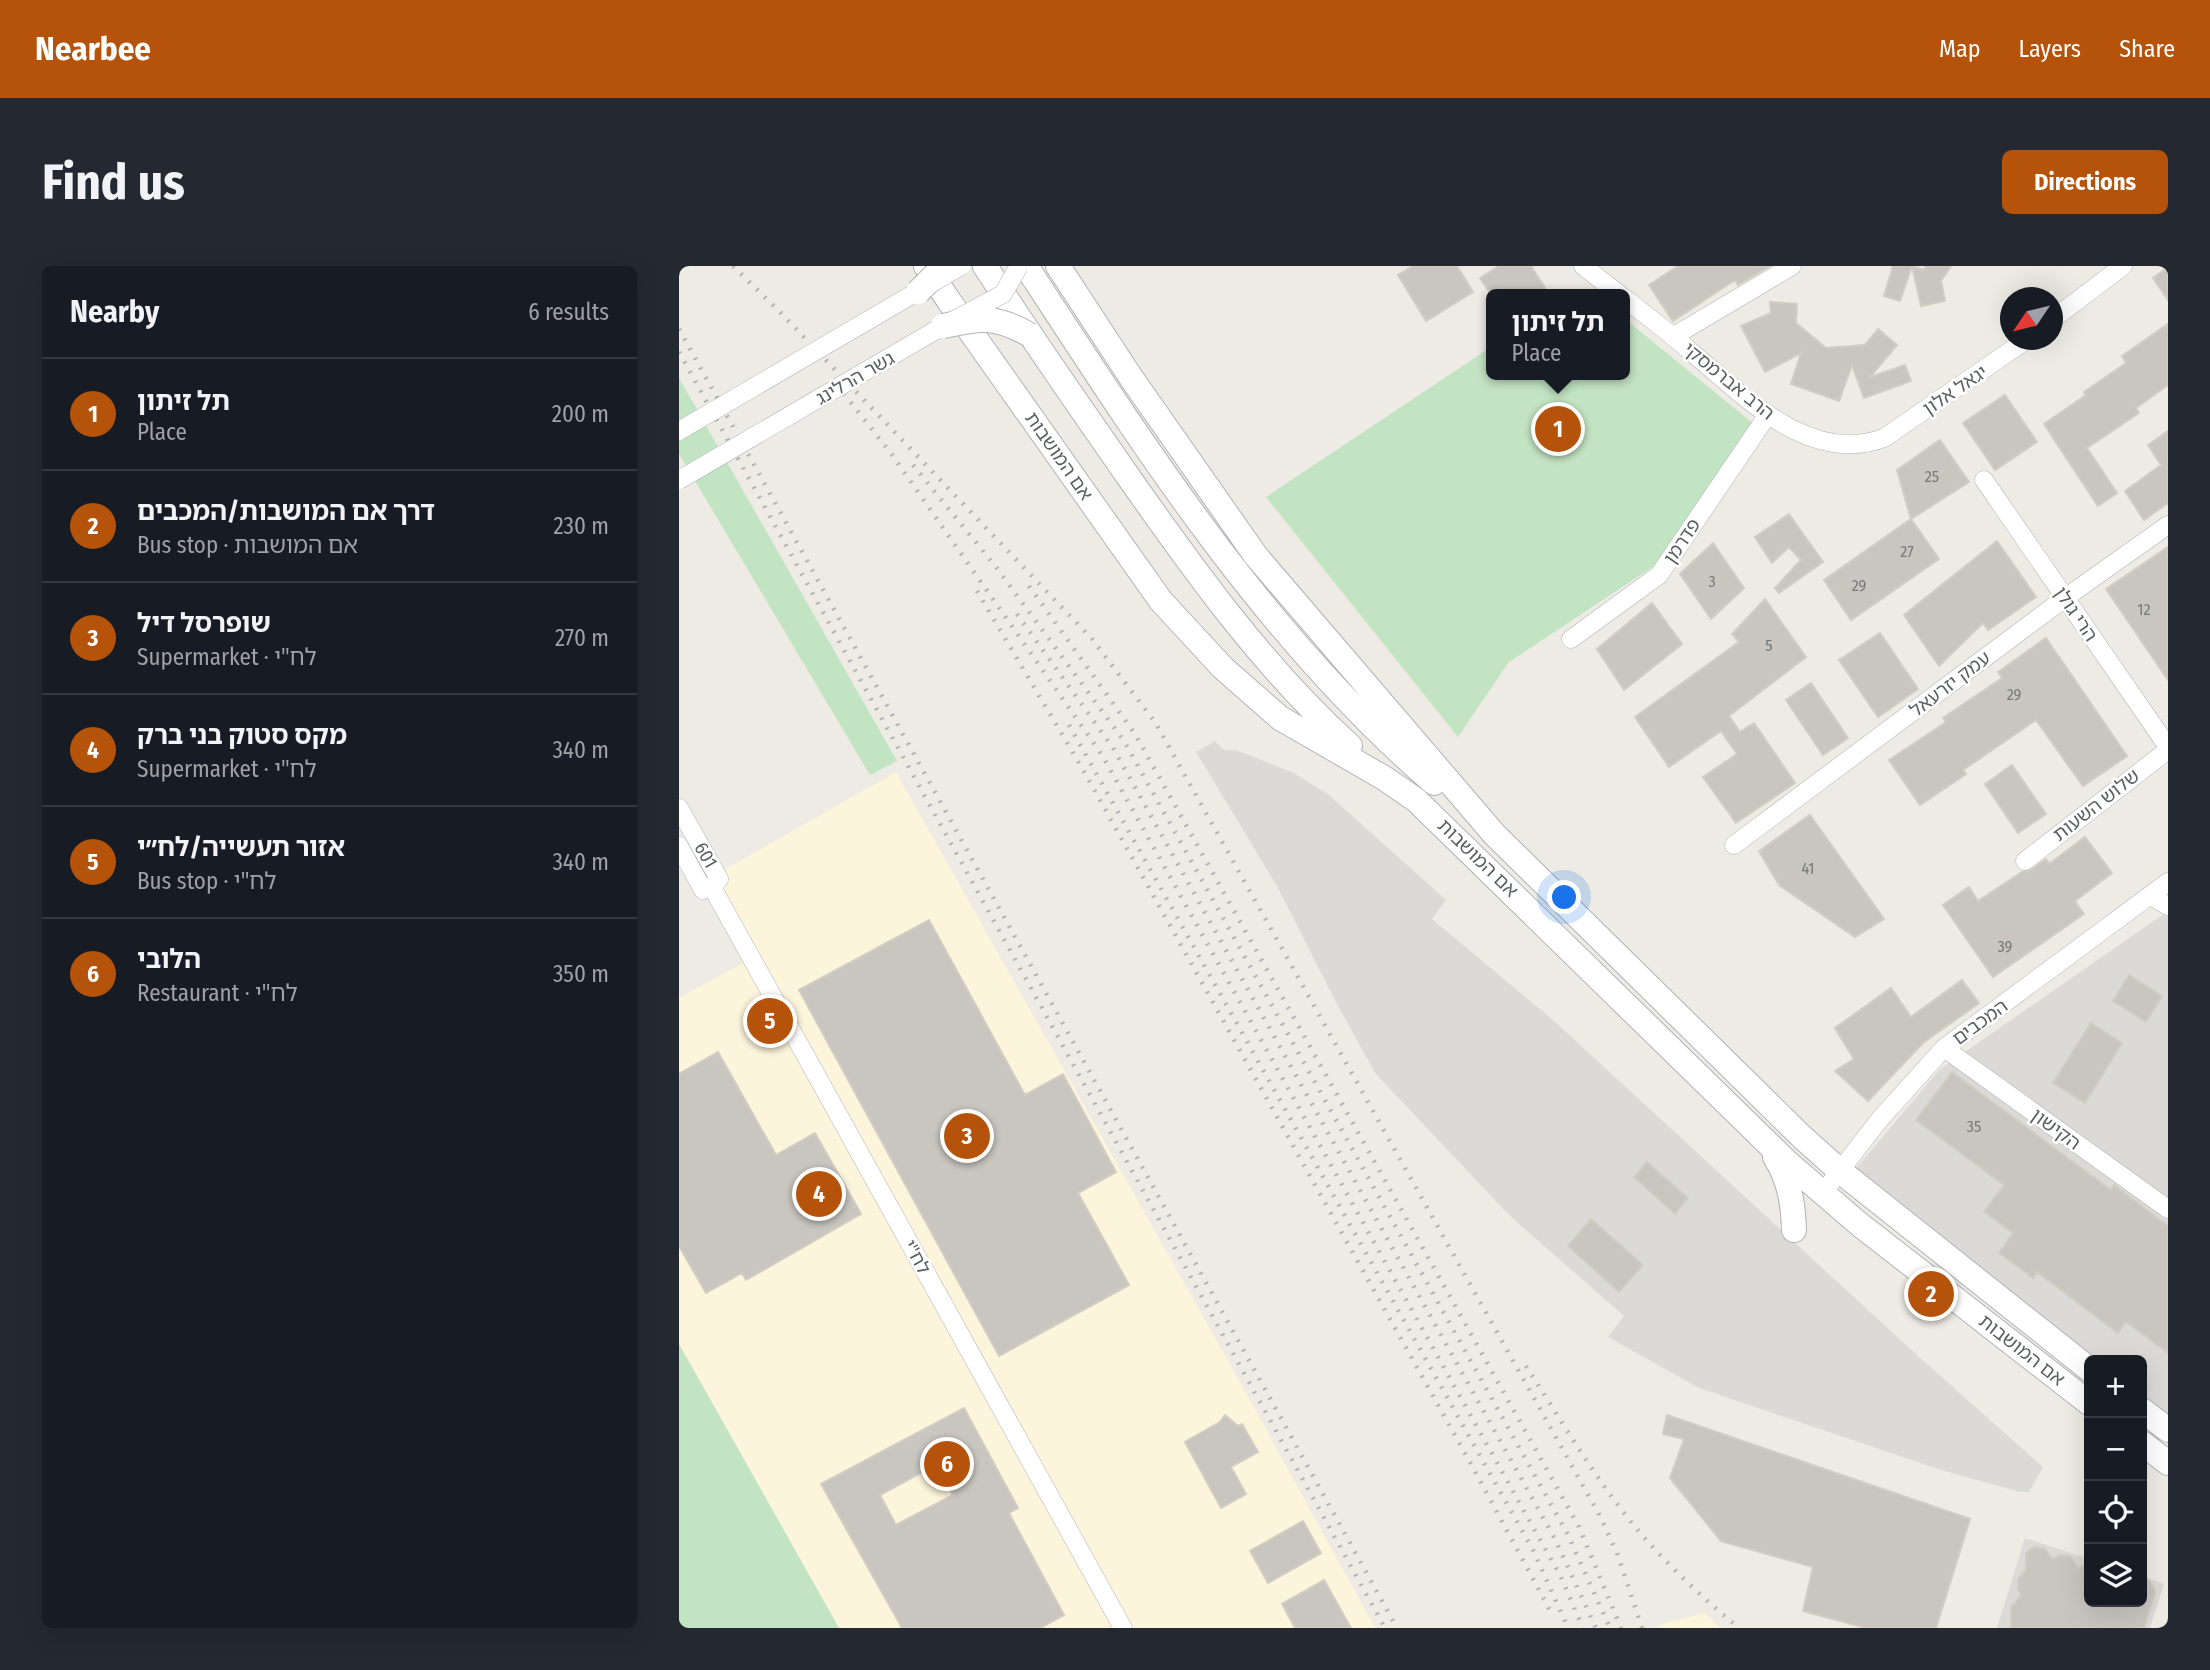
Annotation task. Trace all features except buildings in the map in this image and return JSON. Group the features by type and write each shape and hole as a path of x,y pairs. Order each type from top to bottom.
{"main road":[{"name":"אם המושבות","path":"926,266 1161,601 1223,668 1280,718 1384,778 1416,800 1765,1142 1822,1194 2084,1399"},
{"path":"918,292 944,266"},
{"path":"985,266 1030,335 1231,618 1315,715 1384,778"},
{"path":"1026,266 1137,436 1201,526 1279,625 1368,722 1494,835"},
{"name":"אם המושבות","path":"1058,266 1132,379 1256,555 1494,835 1802,1137 1840,1171 2084,1365"},
{"path":"943,326 971,320 1001,321 1030,335"},
{"path":"1765,1142 1790,1186 1794,1230"},
{"path":"2147,1414 2168,1430"},
{"path":"2147,1447 2168,1462"}],"street":[{"path":"679,431 961,266"},
{"path":"1003,294 1019,266"},
{"path":"1583,266 1613,289"},
{"path":"1674,336 1792,266"},
{"path":"2063,311 2123,266"},
{"name":"גשר הרלינג","path":"679,480 943,326 1003,294"},
{"name":"הרב אברמסקי","path":"1630,302 1767,416 1788,427 1830,441 1870,443 1884,438"},
{"name":"יגאל אלון","path":"1884,438 2011,350"},
{"name":"פדרמן","path":"1571,639 1659,575 1767,416"},
{"name":"הרי גולן","path":"1984,480 2168,749"},
{"name":"עמק יזרעאל","path":"1734,845 2065,598 2168,525"},
{"name":"שלוש השעות","path":"2025,861 2168,749"},
{"name":"601","path":"679,808 719,879 712,887 703,890 679,846"},
{"name":"המכבים","path":"1822,1194 1879,1119 1944,1048 2168,882"},
{"name":"לח\"י","path":"712,887 1123,1628"},
{"path":"2151,896 2168,906"},
{"name":"הקישון","path":"1944,1048 2168,1209"}],"shaded area":[{"path":"1215,741 1224,750 1236,750 1294,773 1329,795 1446,900 1432,919 1553,1020 1918,1356 2043,1467 2029,1492 2020,1492 1941,1470 1699,1388 1608,1337 1624,1316 1510,1216 1376,1074 1277,886 1196,752"},
{"path":"896,772 1240,1382 1375,1628 839,1628 679,1344 679,998 743,963 711,889 715,875"},
{"path":"2168,911 2168,1417 2147,1400 2147,1355 2090,1355 1854,1171 1939,1070"},
{"path":"2025,1538 2084,1557 2084,1607 2147,1607 2147,1578 2164,1584 2150,1628 1997,1628"},
{"path":"1704,1613 1721,1628 1659,1628 1658,1625"}],"green space":[{"path":"1630,323 1755,425 1669,556 1508,663 1458,737 1266,497 1486,350 1486,380 1630,380"},
{"path":"679,378 897,761 870,775 679,454"},
{"path":"679,1344 839,1628 679,1628"}],"railway":[{"path":"733,266 1092,639 1155,722 1600,1516 1617,1553 1642,1628"},
{"path":"679,329 1397,1628"},
{"path":"679,352 1385,1628"},
{"path":"837,385 890,452 1102,755 1560,1575 1583,1628"},
{"path":"913,465 996,567 1124,741 1567,1533 1610,1628"},
{"path":"1029,586 1135,734 1579,1527 1621,1628"},
{"path":"977,591 1082,768 1471,1464 1553,1616"},
{"path":"1017,614 1113,748 1555,1539 1596,1628"},
{"path":"1069,725 1533,1550 1568,1628"},
{"path":"1526,1366 1589,1465 1640,1533 1704,1598 1739,1628"}],"place":[{"name":"תל זיתון","path":"1558,429"},
{"name":"אזור תעשייה/לח״י","path":"770,1021"},
{"name":"שופרסל דיל","path":"967,1136"},
{"name":"מקס סטוק בני ברק","path":"819,1194"},
{"name":"דרך אם המושבות/המכבים","path":"1931,1294"},
{"name":"הלובי","path":"947,1464"}]}
